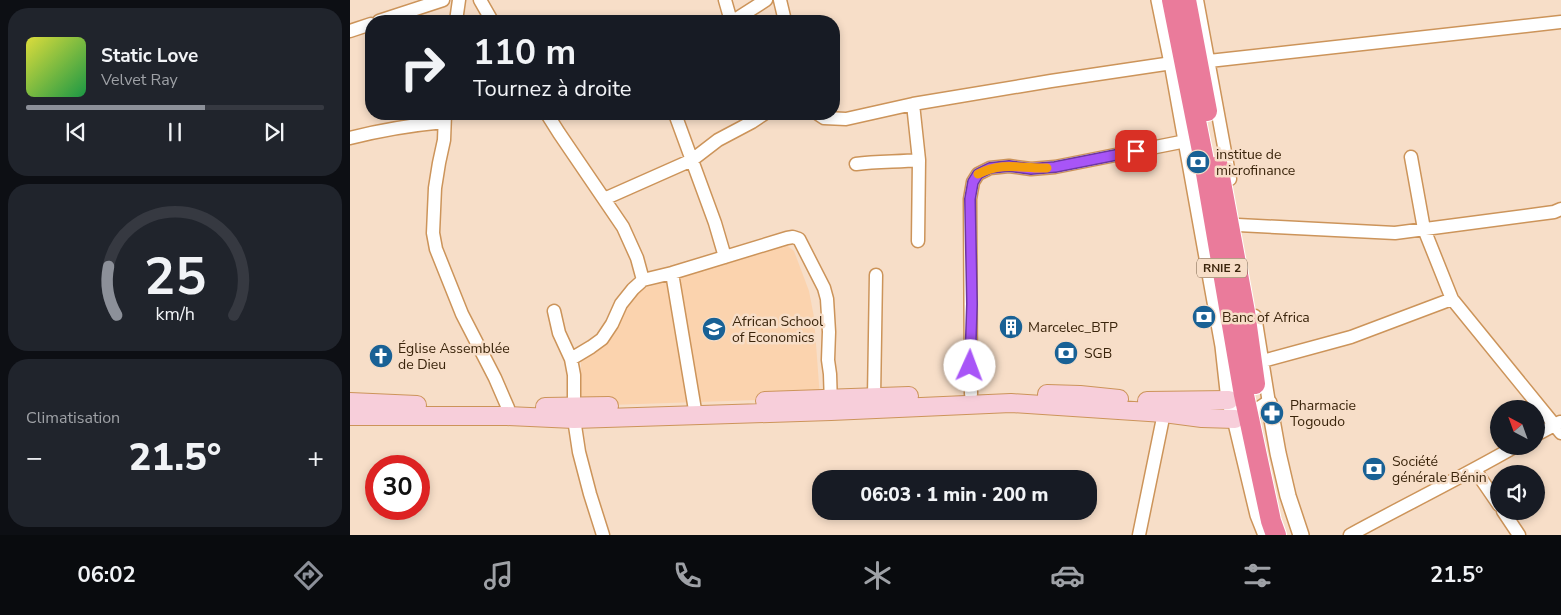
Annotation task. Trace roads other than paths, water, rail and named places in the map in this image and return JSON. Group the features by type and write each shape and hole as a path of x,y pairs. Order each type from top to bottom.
{"highway":[{"name":"RNIE 2","path":"1172,0 1251,402 1271,521 1276,535"},
{"name":"RNIE 2","path":"1186,0 1241,290 1251,402 1287,535"}],"main road":[{"path":"831,404 874,397 971,394 1080,395 1153,402 1251,402"},
{"path":"350,402 410,410 507,416 831,404 1012,403 1164,413 1202,418 1251,402"},
{"path":"350,416 410,410 508,408 574,413"}],"street":[{"path":"397,15 443,0"},
{"path":"457,15 459,0"},
{"path":"480,0 489,15"},
{"path":"725,0 730,15"},
{"path":"742,15 766,0"},
{"path":"780,0 784,15"},
{"path":"1159,0 1223,346 1278,453 1288,496 1301,535"},
{"path":"1197,0 1263,361 1251,402 1258,515 1266,535"},
{"path":"1209,61 1561,22"},
{"path":"350,31 365,26"},
{"path":"840,119 913,104 1172,63"},
{"path":"913,104 919,160 918,241"},
{"path":"350,138 435,120"},
{"path":"445,120 444,140 435,188 433,233 436,249 462,314 495,378 508,408"},
{"path":"551,120 623,227 637,258 643,280"},
{"path":"677,120 725,257"},
{"path":"604,199 692,160 718,140 755,120"},
{"path":"971,394 970,199 973,182 978,174 990,168 1009,166 1031,169 1055,167 1186,141"},
{"path":"1411,157 1424,229 1452,299 1559,426 1545,431"},
{"path":"856,164 877,161 919,160"},
{"path":"1238,225 1396,233 1554,212 1561,209"},
{"path":"571,359 602,339 624,300 643,280 793,237 799,239 824,288 827,298 831,404"},
{"path":"672,273 695,410"},
{"path":"874,397 876,275"},
{"path":"1263,361 1351,337 1452,299"},
{"path":"554,311 559,333 571,359 574,375 574,413 579,452 603,535"},
{"path":"1139,535 1164,413"},
{"path":"1350,535 1500,455"},
{"path":"1474,470 1490,492"},
{"path":"1509,520 1519,535"}],"place":[{"name":"institue de microfinance","path":"1198,162"},
{"name":"Banc of Africa","path":"1204,317"},
{"name":"Marcelec_BTP","path":"1011,327"},
{"name":"African School of Economics","path":"714,329"},
{"name":"SGB","path":"1066,353"},
{"name":"Église Assemblée de Dieu","path":"381,356"},
{"name":"Pharmacie Togoudo","path":"1272,413"},
{"name":"Société générale Bénin","path":"1374,469"}]}
